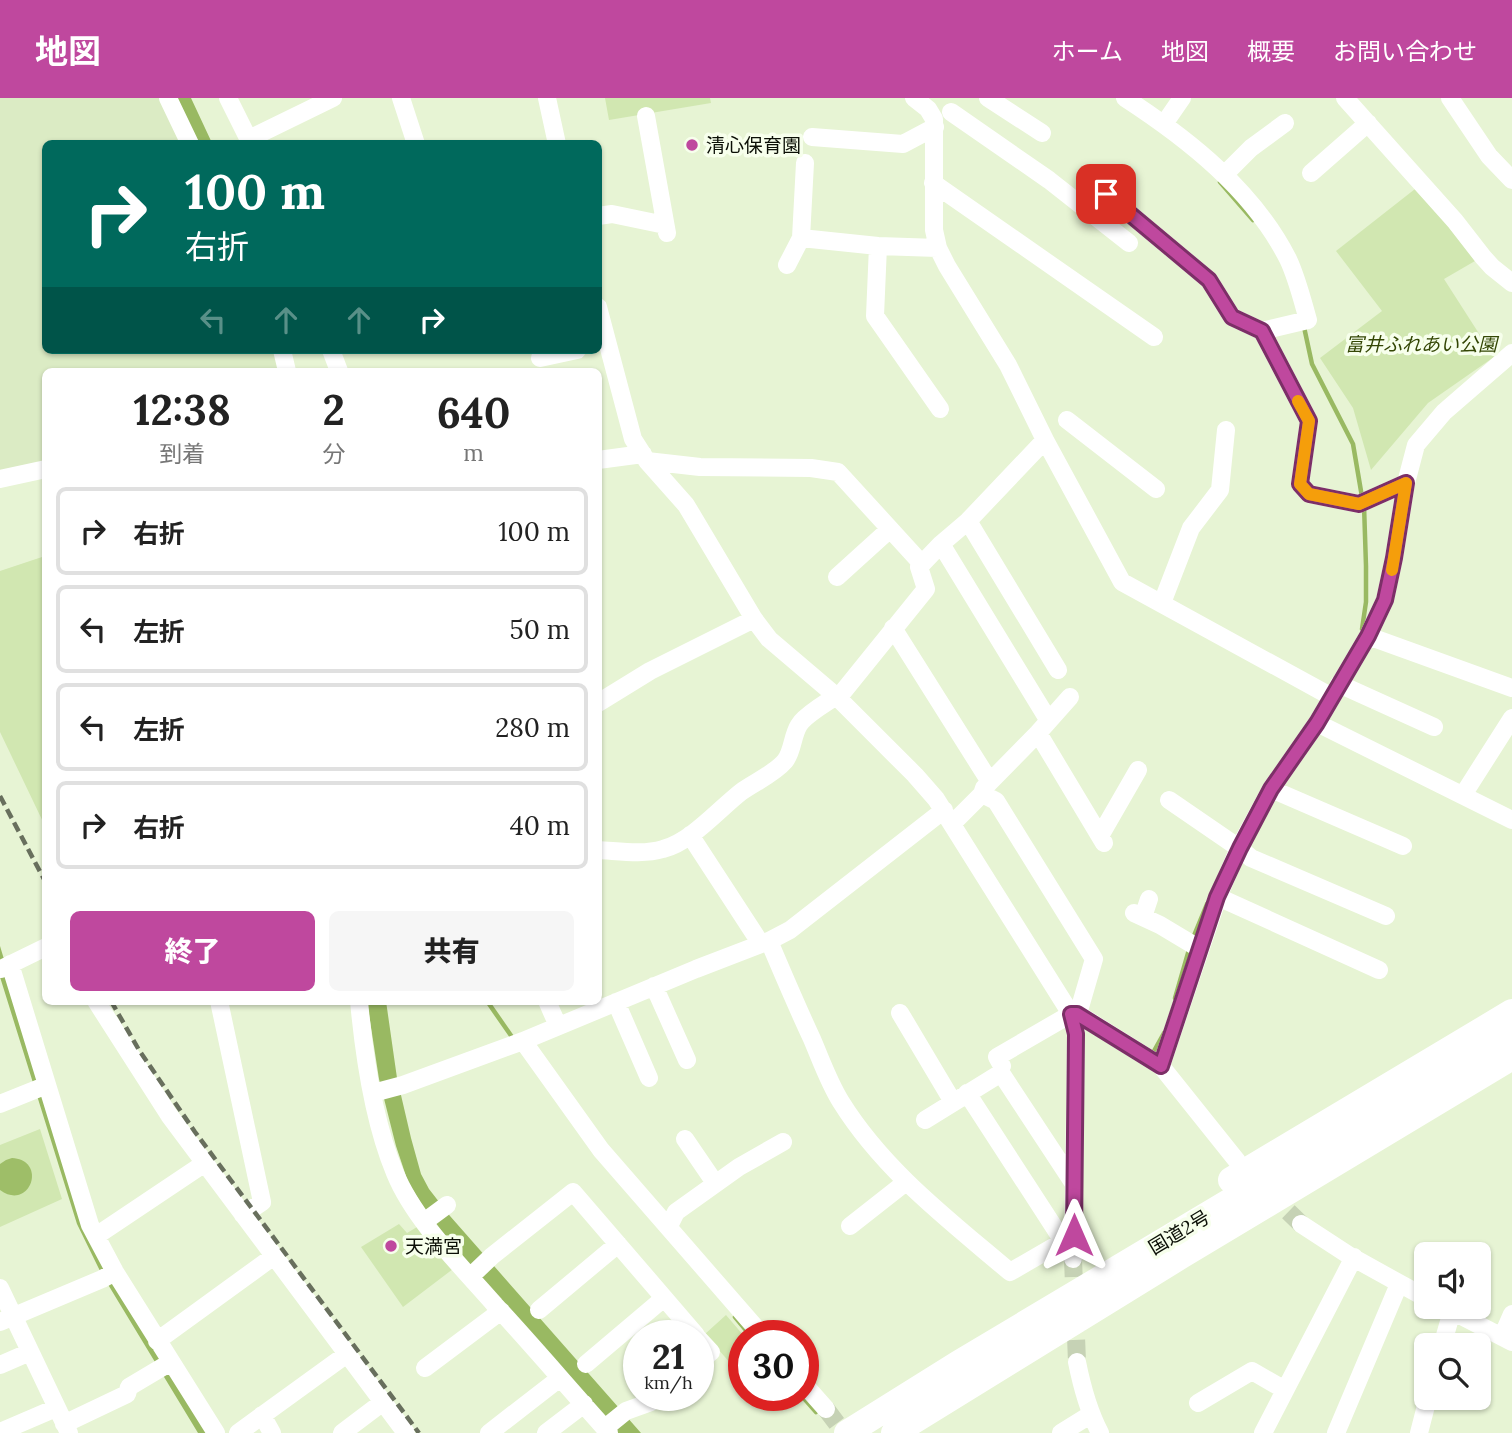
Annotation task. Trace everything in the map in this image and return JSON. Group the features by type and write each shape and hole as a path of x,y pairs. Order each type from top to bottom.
{"highway":[{"path":"959,1363 1111,1252 1512,1012"},
{"name":"国道2号","path":"894,1433 1062,1330 1362,1135 1512,1033"},
{"name":"国道2号","path":"847,1433 959,1363 1362,1135 1512,1057"},
{"path":"1062,1330 1104,1320 1258,1230 1512,1075"}],"street":[{"path":"169,98 188,140"},
{"path":"228,98 249,140"},
{"path":"252,140 333,98"},
{"path":"401,98 415,140"},
{"path":"547,98 556,140"},
{"path":"914,98 928,109 935,123 934,230 939,248 947,266 1009,365 1045,440 1122,582 1330,691 1434,727"},
{"path":"988,98 1042,134"},
{"path":"1125,98 1164,124 1224,175 1254,207 1276,238 1289,261 1308,320 1262,331"},
{"path":"1164,124 1182,98"},
{"path":"1345,98 1364,127 1455,221 1492,267 1512,283"},
{"path":"1450,98 1489,156 1512,180"},
{"path":"812,137 903,144 935,123 955,105 1129,243"},
{"path":"602,215 611,214 666,229 646,116"},
{"path":"1224,175 1251,148 1285,123"},
{"path":"1311,173 1364,127"},
{"path":"787,265 801,238 804,163"},
{"path":"933,183 1154,337"},
{"path":"1106,194 1209,280 1232,317 1262,331 1309,421 1300,484 1309,494 1363,502 1406,483"},
{"path":"801,238 878,246 939,248"},
{"path":"878,246 875,316 940,409"},
{"path":"603,345 633,439 645,458 686,505 754,619 769,639 836,696 936,799 1074,1014 1161,1066 1237,1161"},
{"path":"1161,1066 1234,844 1317,723 1330,691 1368,636 1385,600 1406,483 1416,445 1444,412 1512,353"},
{"path":"540,358 558,354"},
{"path":"1067,420 1156,489"},
{"path":"1162,603 1191,527 1220,490 1226,430"},
{"path":"602,850 647,852 676,845 786,760 799,724 842,693 926,589 919,567 968,521 1045,440"},
{"path":"602,460 645,458 701,467 811,468 838,472 922,564"},
{"path":"0,480 42,471"},
{"path":"968,521 1058,670"},
{"path":"837,577 890,529"},
{"path":"941,544 1044,727 1102,840 1138,770"},
{"path":"602,701 650,671 754,619"},
{"path":"893,628 986,788 1094,958 1074,1014 1074,1184 1069,1238 1073,1259"},
{"path":"1368,636 1512,688"},
{"path":"377,1092 523,1041 765,943 790,930 986,788 1070,696"},
{"path":"1463,795 1512,718"},
{"path":"1317,723 1512,820"},
{"path":"1271,789 1403,846"},
{"path":"1169,800 1251,858 1386,916"},
{"path":"690,835 765,943 840,1100 885,1160 906,1182 1010,1272 1069,1238"},
{"path":"1217,897 1379,970"},
{"path":"1149,899 1138,915 1200,949"},
{"path":"42,949 5,967 41,1088 109,1275 157,1340 166,1365 216,1433"},
{"path":"654,986 687,1060"},
{"path":"616,1002 649,1078"},
{"path":"99,1005 169,1115 406,1433"},
{"path":"220,1005 262,1202 243,1215"},
{"path":"359,1005 363,1036 377,1092 386,1148 411,1204 501,1311 608,1430 626,1411"},
{"path":"549,1005 558,1026"},
{"path":"900,1013 960,1098 1069,1238"},
{"path":"1002,1066 996,1057 1074,1014"},
{"path":"523,1041 601,1150 749,1320"},
{"path":"925,1119 1000,1073 1074,1184"},
{"path":"0,1104 41,1088"},
{"path":"685,1139 715,1183"},
{"path":"669,1226 676,1212 715,1183 783,1142"},
{"path":"96,1237 205,1163"},
{"path":"850,1226 906,1182"},
{"path":"472,1275 573,1192 683,1320"},
{"path":"426,1220 445,1205"},
{"path":"1301,1224 1414,1292"},
{"path":"539,1310 618,1244"},
{"path":"157,1340 274,1256"},
{"path":"1263,1433 1354,1257"},
{"path":"7,1319 109,1275"},
{"path":"1336,1433 1399,1284"},
{"path":"0,1288 7,1319 30,1352 63,1422"},
{"path":"586,1364 664,1298"},
{"path":"425,1368 501,1311"},
{"path":"1475,1319 1507,1331"},
{"path":"0,1365 30,1352"},
{"path":"237,1433 347,1354"},
{"path":"1077,1362 1090,1415 1100,1433"},
{"path":"0,1432 63,1422 127,1394 129,1387 166,1365"},
{"path":"1198,1403 1251,1371 1285,1391"},
{"path":"489,1433 560,1378"},
{"path":"819,1401 826,1409"},
{"path":"342,1433 383,1402"},
{"path":"546,1433 583,1404"},
{"path":"1419,1433 1425,1410"},
{"path":"262,1415 272,1433"},
{"path":"1061,1433 1090,1415"}],"shaded area":[{"path":"0,98 160,98 181,140 42,140 42,354 275,354 279,368 42,368 42,466 0,475"},
{"path":"175,98 191,98 211,140 196,140"},
{"path":"0,946 83,1221 209,1433 198,1433 101,1273 77,1224 0,977"},
{"path":"368,1005 387,1005 397,1078 421,1174 429,1189 641,1433 618,1433 433,1223 408,1182 379,1079"},
{"path":"12,1158 23,1161 30,1167 32,1175 31,1183 20,1195 11,1195 0,1190 0,1164"}],"green space":[{"path":"605,98 710,98 711,103 609,120"},
{"name":"富井ふれあい公園","path":"1415,189 1475,261 1444,279 1494,357 1428,403 1371,470 1353,408 1320,358 1382,311 1336,251"},
{"path":"42,557 42,820 0,732 0,571"},
{"path":"40,1129 62,1199 0,1227 0,1145"},
{"path":"399,1224 407,1233 417,1227 453,1269 403,1307 361,1247"},
{"path":"726,1315 730,1320 728,1320 728,1361 714,1344 714,1326"}],"waterway":[{"path":"1220,182 1253,220"},
{"path":"1304,327 1312,364 1353,444 1362,497"},
{"path":"1362,629 1366,602 1364,505"},
{"path":"1193,938 1207,904"},
{"path":"1175,998 1190,946"},
{"path":"490,1005 512,1037"},
{"path":"1154,1051 1164,1033"}],"tunnel":[{"path":"1269,1193 1301,1224"},
{"path":"1073,1259 1077,1362"},
{"path":"826,1409 844,1433"}],"railway":[{"path":"0,796 42,875"},
{"path":"113,1005 139,1050 195,1132 419,1433"}],"slow traffic":[{"path":"1298,401 1309,421 1300,484 1309,494 1359,504 1406,483 1392,570"}],"place":[{"name":"清心保育園","path":"692,145"},
{"name":"天満宮","path":"391,1246"}],"route":[{"path":"1074,1235 1076,1034 1071,1014 1077,1014 1161,1066 1217,897 1240,848 1271,789 1317,723 1368,636 1385,600 1406,483 1359,504 1309,494 1300,484 1309,421 1262,331 1232,317 1209,280 1106,194"}]}
